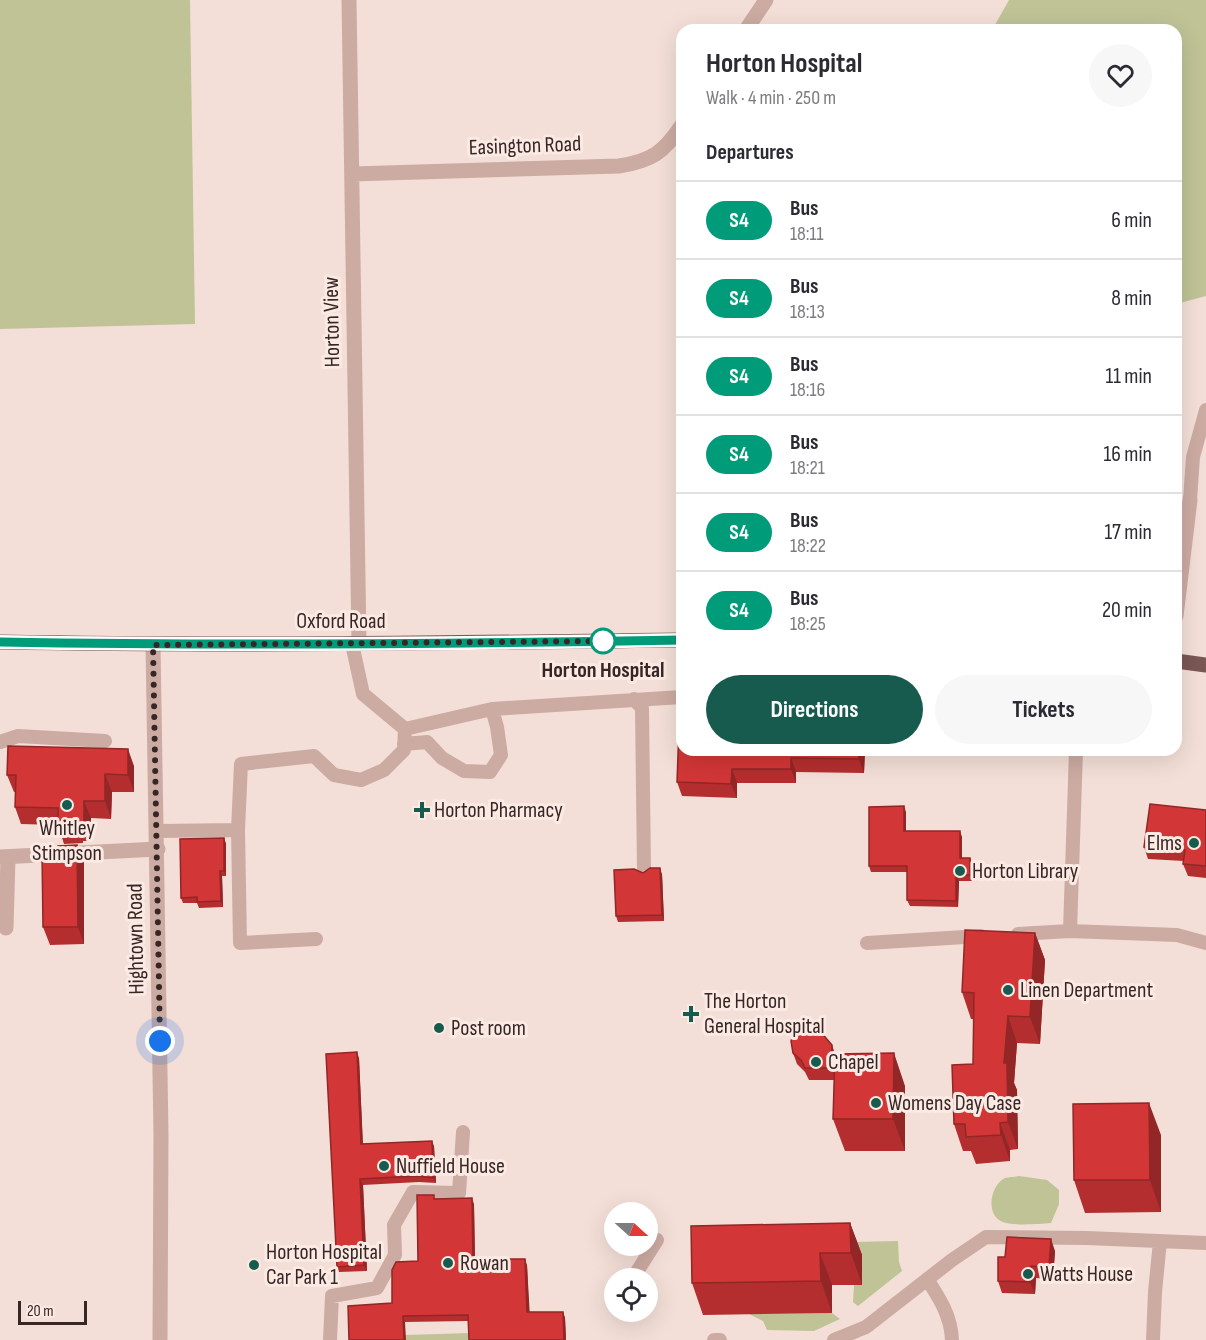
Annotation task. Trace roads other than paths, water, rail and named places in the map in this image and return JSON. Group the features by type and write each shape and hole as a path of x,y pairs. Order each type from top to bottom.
{"main road":[{"name":"Oxford Road","path":"0,642 153,645 676,640"},
{"path":"1182,662 1206,665"}],"street":[{"name":"Horton View","path":"349,0 356,644"},
{"path":"750,24 765,0"},
{"name":"Easington Road","path":"352,174 608,166 639,163 663,151 676,133"},
{"path":"1182,566 1190,500"},
{"name":"Hightown Road","path":"153,645 161,1134 160,1340"},
{"path":"6,927 4,857 158,849"}],"lane":[{"path":"1190,500 1193,457 1206,410"},
{"path":"356,644 363,694 405,729"},
{"path":"405,729 492,709 676,697"},
{"path":"634,699 642,708 644,870"},
{"path":"404,744 427,742 442,758 464,771 489,772 501,755 492,709"},
{"path":"316,939 240,943 238,830 241,764 314,756 334,775 361,780 384,770 404,750 405,729"},
{"path":"0,742 18,736 105,741"},
{"path":"1070,931 1076,756"},
{"path":"157,831 238,830"},
{"path":"867,943 1070,931 1177,935 1206,943"},
{"path":"330,1340 332,1296 377,1288 395,1255 394,1225 413,1192 459,1193 464,1132"},
{"path":"834,1340 866,1327 952,1260 986,1237 1206,1243"},
{"path":"1153,1340 1160,1241"},
{"path":"927,1280 943,1303 952,1340"},
{"path":"714,1340 720,1340"}],"place":[{"name":"Horton Hospital","path":"603,641"},
{"name":"Whitley Stimpson","path":"67,805"},
{"name":"Horton Pharmacy","path":"422,810"},
{"name":"Elms","path":"1194,843"},
{"name":"Horton Library","path":"960,871"},
{"name":"Linen Department","path":"1008,990"},
{"name":"The Horton General Hospital","path":"691,1014"},
{"name":"Post room","path":"439,1028"},
{"name":"Chapel","path":"816,1062"},
{"name":"Womens Day Case","path":"876,1103"},
{"name":"Nuffield House","path":"384,1166"},
{"name":"Rowan","path":"448,1263"},
{"name":"Horton Hospital Car Park 1","path":"254,1265"},
{"name":"Watts House","path":"1028,1274"}]}
